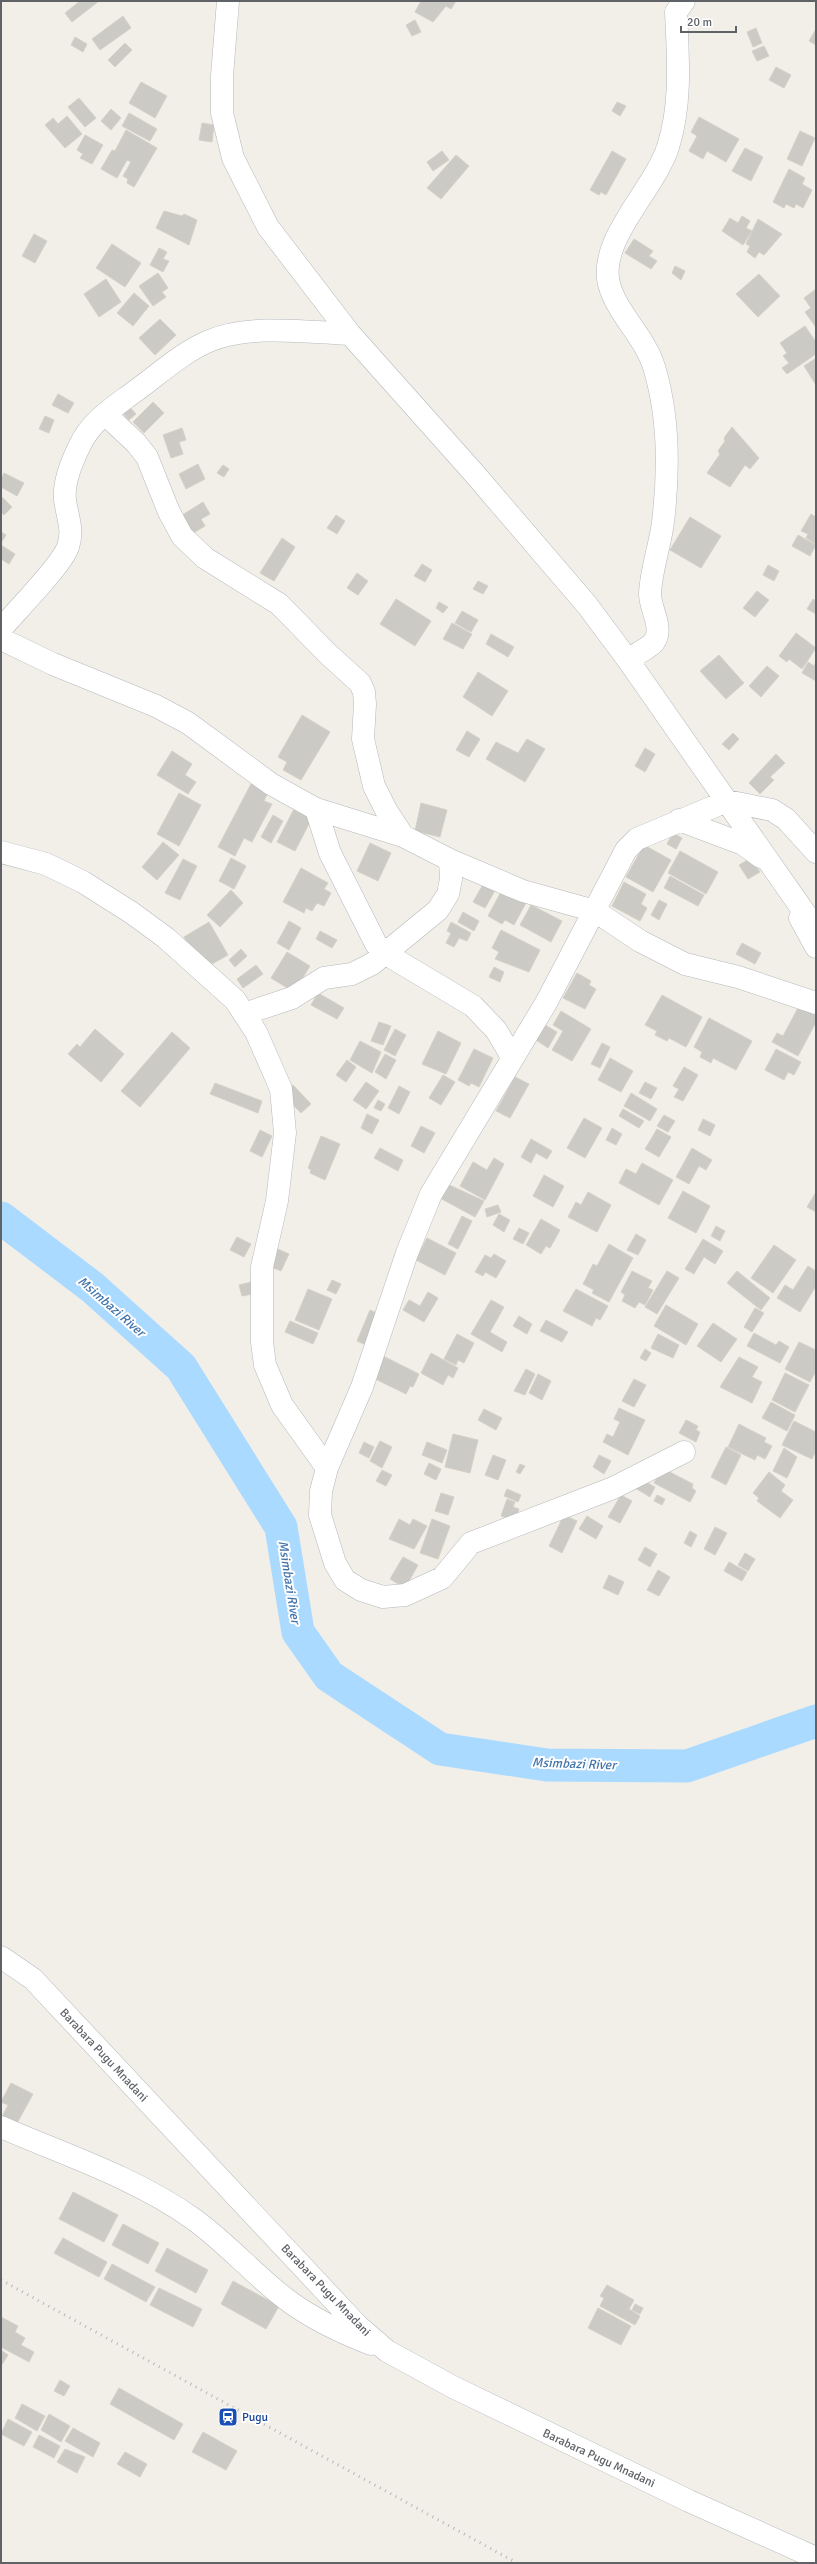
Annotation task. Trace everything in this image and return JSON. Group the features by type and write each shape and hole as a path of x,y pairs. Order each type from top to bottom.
{"street":[{"path":"228,1 222,76 222,113 233,158 268,227 350,334 557,570 628,660 816,929"},
{"path":"628,660 654,642 657,633 657,622 650,596 663,523 666,444 662,402 653,365 609,284 608,261 612,244 655,175 668,148 677,105 676,5"},
{"path":"1,629 56,566 68,548 72,531 65,499 67,483 80,444 88,432 105,414 186,354 209,341 237,333 295,331 350,334"},
{"path":"105,414 136,443 147,457 168,512 182,536 205,558 280,604 328,654 360,684 364,692 363,739 374,786 386,810 403,836"},
{"path":"1,639 53,664 156,706 188,723 271,784 316,810 403,836 450,860 523,891 595,911 640,941 679,961 738,977 816,1003"},
{"path":"684,1452 614,1488 471,1543 442,1578 405,1595 383,1597 361,1590 345,1580 335,1563 320,1515 321,1491 327,1468 362,1386 407,1253 431,1194 512,1057 546,1003 626,850 637,839 678,820 727,801 757,806 786,818 816,852"},
{"path":"316,810 325,839 370,936 386,954 473,1006 496,1030 512,1057"},
{"path":"678,820 743,844 761,857 773,871 816,947"},
{"path":"1,852 52,867 83,882 132,913 207,973 235,1000 256,1032 281,1089 285,1133 277,1201 262,1267 262,1342 265,1365 282,1405 327,1468"},
{"path":"244,1014 292,998 324,978 361,971 386,954 438,910 448,894 451,879 450,860"},
{"name":"Barabara Pugu Mnadani","path":"1,1957 34,1979 358,2326 387,2351 417,2369 531,2426 816,2558"},
{"path":"1,2127 88,2162 143,2189 191,2217 230,2248 285,2298 311,2316 335,2330 387,2351"}],"building":[{"path":"80,1 99,1 72,22 65,13"},
{"path":"421,1 456,1 451,9 446,6 433,22 415,12"},
{"path":"123,16 131,28 100,50 92,39"},
{"path":"415,20 421,32 412,36 406,25"},
{"path":"756,28 762,43 753,47 747,32"},
{"path":"816,29 816,45 809,41"},
{"path":"75,37 87,44 83,52 71,45"},
{"path":"125,43 132,50 115,67 108,60"},
{"path":"764,46 769,56 757,61 752,51"},
{"path":"776,67 791,75 784,88 769,80"},
{"path":"141,82 167,96 155,118 129,103"},
{"path":"79,98 96,118 85,127 68,107"},
{"path":"617,102 626,106 620,116 612,111"},
{"path":"111,109 121,118 111,130 101,121"},
{"path":"129,113 157,129 150,141 122,126"},
{"path":"67,116 82,134 65,148 45,125 53,118 58,124"},
{"path":"699,117 739,139 726,162 707,151 703,159 689,151 697,136 691,132"},
{"path":"202,123 214,125 212,142 199,140"},
{"path":"126,130 157,148 134,187 127,183 128,179 123,176 131,162 127,160 117,178 101,169 112,150 115,151"},
{"path":"800,131 815,138 802,166 787,159"},
{"path":"85,135 103,145 92,164 80,158 83,154 77,150"},
{"path":"745,148 763,157 751,181 732,171"},
{"path":"442,151 449,160 433,171 427,162"},
{"path":"612,151 626,159 606,195 601,192 599,195 590,190"},
{"path":"456,155 469,166 441,199 427,188"},
{"path":"789,169 805,178 802,184 812,190 803,208 796,204 794,208 786,204 784,208 773,202"},
{"path":"164,211 182,216 184,214 197,220 189,245 156,228"},
{"path":"742,216 750,221 746,228 752,231 743,245 722,231 730,218 738,223"},
{"path":"758,219 782,234 764,255 759,252 755,258 747,252 750,246 746,244"},
{"path":"34,234 47,241 35,263 22,256"},
{"path":"634,239 653,251 649,256 657,261 651,269 625,253"},
{"path":"112,244 141,263 125,287 96,268"},
{"path":"159,248 167,252 163,259 169,261 163,272 150,265"},
{"path":"675,266 685,271 681,280 672,273"},
{"path":"158,273 168,288 162,292 166,297 153,306 139,286"},
{"path":"759,274 780,296 758,317 736,294"},
{"path":"106,279 121,302 99,317 84,294"},
{"path":"816,289 815,326 805,312 811,308 804,298"},
{"path":"134,293 149,306 133,326 117,313"},
{"path":"160,319 176,335 155,355 139,338"},
{"path":"805,326 816,342 816,354 787,374 782,368 789,363 783,356 787,353 780,343"},
{"path":"816,358 816,385 804,366"},
{"path":"58,394 74,403 68,413 52,405"},
{"path":"153,402 164,413 144,433 133,422"},
{"path":"127,404 136,414 129,420 120,410"},
{"path":"45,416 54,420 49,433 39,429"},
{"path":"732,427 759,458 750,469 745,465 730,487 707,473 720,454 718,451 725,441 724,438"},
{"path":"182,428 186,440 179,442 183,454 171,458 163,435"},
{"path":"198,464 205,479 186,489 179,474"},
{"path":"223,465 229,469 224,477 217,473"},
{"path":"4,473 24,483 17,496 1,487 1,479"},
{"path":"1,496 12,507 4,515 1,512"},
{"path":"203,502 210,514 201,519 205,526 190,535 179,517"},
{"path":"811,514 816,517 816,544 806,538 808,534 801,531"},
{"path":"336,515 345,521 337,534 327,528"},
{"path":"690,517 721,536 701,568 670,550"},
{"path":"1,532 6,535 1,543"},
{"path":"798,535 816,545 810,556 792,546"},
{"path":"282,538 295,547 274,581 260,573"},
{"path":"1,545 15,554 9,564 1,559"},
{"path":"422,564 432,570 425,582 414,576"},
{"path":"768,565 779,571 774,581 763,575"},
{"path":"357,573 368,581 358,595 347,588"},
{"path":"478,581 488,586 483,594 473,589"},
{"path":"757,591 769,600 755,617 743,608"},
{"path":"396,599 431,621 415,646 380,624"},
{"path":"813,599 816,601 816,614 807,609"},
{"path":"439,602 448,607 443,613 436,608"},
{"path":"462,611 478,620 471,632 455,623"},
{"path":"452,623 472,634 463,649 443,639"},
{"path":"796,633 816,648 802,669 789,659 787,662 779,656"},
{"path":"491,634 514,647 508,657 486,644"},
{"path":"719,655 744,683 726,699 700,671"},
{"path":"808,662 814,666 816,662 816,681 802,673"},
{"path":"767,666 779,676 761,697 749,686"},
{"path":"478,672 508,691 492,716 463,697"},
{"path":"302,715 330,732 301,780 283,770 287,762 278,757"},
{"path":"467,731 480,739 469,757 456,750"},
{"path":"733,733 739,739 729,750 722,744"},
{"path":"527,739 545,749 525,782 486,759 496,742 518,753"},
{"path":"645,748 655,754 645,772 635,766"},
{"path":"172,751 192,764 185,775 196,782 188,794 157,775"},
{"path":"776,754 785,763 770,777 774,780 760,794 749,783"},
{"path":"252,782 269,790 264,801 272,804 252,842 244,838 235,856 218,847"},
{"path":"179,793 201,805 179,846 157,834"},
{"path":"421,803 447,810 440,837 415,831"},
{"path":"295,807 313,816 295,851 277,842"},
{"path":"273,815 283,821 271,843 261,837"},
{"path":"673,833 682,838 676,849 667,844"},
{"path":"163,842 179,855 157,880 142,867"},
{"path":"370,843 391,853 378,881 357,871"},
{"path":"644,845 671,860 653,892 626,877"},
{"path":"680,851 718,872 706,894 668,873"},
{"path":"231,858 246,866 234,889 219,881"},
{"path":"751,858 760,872 748,879 739,865"},
{"path":"183,859 197,866 180,900 165,893"},
{"path":"301,868 328,883 324,889 331,893 324,906 317,903 312,911 306,908 304,913 283,902"},
{"path":"670,876 704,895 698,906 664,888"},
{"path":"485,881 497,887 485,908 473,902"},
{"path":"624,882 646,894 641,904 647,908 640,921 612,906"},
{"path":"503,888 527,901 514,925 505,920 502,924 488,916"},
{"path":"231,890 243,903 220,927 207,915"},
{"path":"659,900 667,904 659,920 651,915"},
{"path":"531,905 562,921 551,942 520,925"},
{"path":"463,912 479,921 474,931 458,922"},
{"path":"289,921 301,928 289,950 277,943"},
{"path":"209,922 228,955 203,969 184,937"},
{"path":"451,922 471,933 467,941 459,938 454,947 446,943 451,933 447,931"},
{"path":"501,930 540,950 529,972 495,959 499,952 492,948"},
{"path":"320,931 337,940 332,948 316,939"},
{"path":"742,943 761,953 755,964 736,954"},
{"path":"241,949 247,956 235,967 229,960"},
{"path":"287,952 310,966 294,992 271,978"},
{"path":"256,965 263,974 243,988 237,979"},
{"path":"494,967 504,972 500,982 489,977"},
{"path":"577,973 591,981 589,985 596,989 585,1009 563,998"},
{"path":"318,993 344,1008 337,1019 311,1005"},
{"path":"662,995 702,1017 686,1047 669,1038 667,1041 655,1035 657,1031 645,1025"},
{"path":"799,1006 816,1015 816,1022 798,1056 772,1042 777,1033 783,1036"},
{"path":"561,1011 591,1029 572,1061 552,1050 563,1031 553,1025"},
{"path":"709,1018 752,1041 736,1070 713,1058 711,1063 700,1057 702,1052 694,1047"},
{"path":"379,1022 391,1026 383,1045 371,1041"},
{"path":"545,1025 557,1032 548,1048 536,1040"},
{"path":"95,1029 124,1054 101,1082 68,1054 77,1044 80,1047"},
{"path":"395,1029 406,1035 395,1056 384,1050"},
{"path":"438,1031 461,1043 446,1074 422,1064"},
{"path":"172,1032 190,1048 140,1107 121,1091"},
{"path":"360,1041 381,1052 372,1073 350,1060"},
{"path":"602,1043 610,1047 600,1068 591,1064"},
{"path":"474,1049 493,1058 479,1087 471,1083 469,1086 458,1080"},
{"path":"776,1049 801,1062 794,1075 788,1072 784,1080 765,1070"},
{"path":"385,1054 396,1060 386,1079 375,1072"},
{"path":"610,1058 633,1071 621,1092 598,1080"},
{"path":"347,1060 356,1067 346,1082 336,1075"},
{"path":"684,1067 698,1075 683,1101 674,1097 679,1089 673,1086"},
{"path":"443,1075 455,1082 441,1105 429,1098"},
{"path":"515,1077 529,1084 510,1118 496,1111"},
{"path":"366,1082 379,1091 366,1109 353,1100"},
{"path":"645,1082 657,1088 651,1099 639,1093"},
{"path":"215,1083 262,1101 258,1113 210,1094"},
{"path":"293,1085 311,1104 301,1113 283,1095"},
{"path":"399,1086 410,1092 399,1114 388,1108"},
{"path":"631,1093 657,1109 650,1121 624,1106"},
{"path":"378,1100 385,1104 381,1111 374,1108"},
{"path":"623,1109 644,1121 639,1128 619,1116"},
{"path":"367,1114 379,1120 372,1134 361,1128"},
{"path":"664,1115 675,1121 668,1132 657,1126"},
{"path":"584,1118 602,1128 585,1158 567,1148"},
{"path":"703,1119 715,1125 710,1136 698,1130"},
{"path":"421,1126 435,1133 424,1153 411,1146"},
{"path":"612,1128 622,1134 616,1145 606,1140"},
{"path":"657,1129 671,1137 659,1157 645,1149"},
{"path":"260,1130 272,1136 262,1157 250,1151"},
{"path":"321,1136 340,1144 325,1180 310,1173 311,1170 308,1168"},
{"path":"531,1139 552,1151 547,1159 536,1153 531,1163 521,1157"},
{"path":"380,1148 403,1160 398,1171 374,1158"},
{"path":"692,1148 712,1160 706,1170 699,1166 689,1184 676,1177"},
{"path":"494,1158 504,1164 485,1200 460,1186 473,1162 487,1170"},
{"path":"642,1163 673,1180 659,1205 619,1183 626,1169 636,1174"},
{"path":"544,1175 564,1186 553,1207 533,1196"},
{"path":"445,1183 484,1201 475,1217 438,1197"},
{"path":"683,1191 710,1206 696,1233 668,1218"},
{"path":"588,1192 611,1205 597,1232 568,1217 576,1202 581,1205"},
{"path":"816,1192 816,1212 807,1207"},
{"path":"498,1205 501,1212 487,1217 485,1209"},
{"path":"499,1214 510,1220 504,1232 493,1225"},
{"path":"462,1216 472,1221 458,1249 448,1244"},
{"path":"541,1219 560,1230 550,1248 546,1246 541,1254 526,1245"},
{"path":"716,1226 725,1231 720,1241 711,1236"},
{"path":"519,1228 529,1233 523,1244 513,1239"},
{"path":"636,1234 646,1240 638,1255 627,1250"},
{"path":"237,1237 251,1244 244,1257 230,1250"},
{"path":"427,1238 456,1253 445,1275 416,1260"},
{"path":"703,1239 723,1251 715,1264 704,1257 694,1274 685,1269"},
{"path":"609,1244 633,1258 609,1302 592,1293 594,1290 583,1284 593,1264 597,1266"},
{"path":"774,1245 796,1260 773,1293 751,1278"},
{"path":"271,1246 289,1254 281,1271 266,1265"},
{"path":"494,1254 506,1261 496,1278 485,1272 483,1276 475,1272 485,1255 491,1258"},
{"path":"808,1266 816,1271 816,1286 800,1312 777,1298 785,1285 793,1290"},
{"path":"632,1271 652,1281 648,1288 653,1290 645,1305 639,1302 635,1308 622,1301 625,1295 621,1292"},
{"path":"667,1271 679,1278 657,1314 645,1307"},
{"path":"737,1271 770,1298 761,1310 727,1283"},
{"path":"332,1280 341,1284 336,1294 327,1290"},
{"path":"251,1282 253,1294 242,1296 239,1285"},
{"path":"308,1289 332,1299 319,1330 295,1320"},
{"path":"576,1289 608,1306 600,1320 596,1318 592,1326 563,1311"},
{"path":"428,1292 438,1298 424,1322 403,1310 409,1300 420,1306"},
{"path":"491,1300 504,1307 490,1332 507,1342 502,1352 471,1334"},
{"path":"666,1305 698,1324 686,1345 654,1326"},
{"path":"755,1308 764,1313 752,1332 744,1327"},
{"path":"370,1310 379,1314 366,1345 357,1341"},
{"path":"519,1316 532,1324 527,1334 513,1326"},
{"path":"546,1320 568,1332 562,1342 540,1331"},
{"path":"290,1321 318,1333 313,1344 285,1332"},
{"path":"713,1323 737,1339 721,1362 697,1346"},
{"path":"754,1333 776,1345 779,1341 789,1347 780,1363 747,1346"},
{"path":"457,1334 474,1343 464,1363 458,1360 456,1365 444,1359"},
{"path":"658,1334 679,1345 673,1358 651,1348"},
{"path":"799,1342 816,1350 816,1371 810,1382 785,1369"},
{"path":"645,1349 651,1353 646,1361 640,1358"},
{"path":"431,1353 458,1368 453,1378 448,1375 443,1385 421,1373"},
{"path":"381,1355 419,1374 413,1387 410,1386 406,1394 369,1376"},
{"path":"739,1357 758,1367 752,1377 762,1382 752,1403 720,1387"},
{"path":"526,1369 535,1374 525,1395 514,1391"},
{"path":"785,1373 809,1385 795,1412 772,1400"},
{"path":"538,1374 551,1381 542,1400 529,1393"},
{"path":"634,1379 646,1385 634,1407 622,1401"},
{"path":"771,1402 795,1415 787,1431 762,1418"},
{"path":"619,1408 645,1420 628,1455 603,1442 607,1434 613,1437 620,1422 614,1419"},
{"path":"484,1409 502,1418 496,1430 478,1420"},
{"path":"686,1420 698,1426 696,1430 700,1432 696,1442 679,1433"},
{"path":"794,1421 816,1432 816,1451 812,1459 782,1445"},
{"path":"739,1424 766,1438 764,1442 772,1446 765,1459 757,1455 755,1460 728,1447"},
{"path":"453,1434 478,1440 470,1473 445,1467"},
{"path":"380,1441 392,1447 382,1468 370,1461"},
{"path":"364,1442 374,1447 369,1458 359,1453"},
{"path":"427,1442 447,1450 442,1463 422,1455"},
{"path":"726,1447 741,1455 726,1485 711,1477"},
{"path":"784,1448 797,1457 787,1478 773,1471"},
{"path":"493,1455 506,1460 498,1480 485,1475"},
{"path":"599,1455 611,1461 604,1474 593,1467"},
{"path":"429,1463 441,1469 436,1480 424,1474"},
{"path":"520,1464 525,1466 520,1474 516,1472"},
{"path":"662,1468 693,1484 692,1488 696,1491 690,1502 654,1483"},
{"path":"382,1470 392,1475 386,1486 376,1481"},
{"path":"769,1472 785,1485 781,1491 793,1500 780,1518 757,1501 759,1498 753,1493"},
{"path":"640,1479 655,1487 650,1497 635,1488"},
{"path":"507,1489 521,1495 518,1502 504,1496"},
{"path":"441,1493 454,1497 448,1515 435,1511"},
{"path":"621,1495 632,1501 620,1523 608,1517"},
{"path":"657,1495 665,1499 662,1505 654,1501"},
{"path":"507,1499 515,1502 513,1507 519,1509 515,1521 501,1516"},
{"path":"564,1515 577,1521 562,1553 549,1546"},
{"path":"587,1516 603,1526 596,1539 579,1529"},
{"path":"399,1519 410,1525 413,1519 427,1526 414,1549 389,1539"},
{"path":"432,1519 450,1526 438,1559 420,1553"},
{"path":"715,1527 727,1533 715,1555 704,1549"},
{"path":"690,1531 697,1535 691,1547 684,1543"},
{"path":"645,1547 657,1554 650,1567 638,1560"},
{"path":"745,1553 755,1559 748,1571 738,1565"},
{"path":"403,1557 418,1565 405,1588 390,1579"},
{"path":"729,1562 747,1572 742,1581 724,1571"},
{"path":"658,1570 670,1577 659,1596 647,1590"},
{"path":"609,1575 624,1582 618,1595 603,1588"},
{"path":"11,2083 33,2094 16,2125 2,2117 8,2105 1,2102"},
{"path":"73,2192 118,2215 104,2242 59,2219"},
{"path":"123,2224 159,2243 148,2264 112,2245"},
{"path":"63,2238 107,2262 99,2277 54,2253"},
{"path":"167,2248 208,2270 196,2293 155,2271"},
{"path":"112,2264 155,2287 146,2302 104,2279"},
{"path":"233,2281 279,2306 266,2329 221,2304"},
{"path":"607,2285 634,2300 629,2309 640,2316 635,2325 600,2306 604,2298 600,2296"},
{"path":"159,2288 202,2309 193,2327 150,2305"},
{"path":"635,2304 643,2308 640,2314 632,2310"},
{"path":"598,2308 631,2326 621,2345 588,2328"},
{"path":"1,2317 18,2326 15,2332 25,2338 21,2345 34,2352 29,2362 1,2347"},
{"path":"1,2350 8,2355 1,2366"},
{"path":"60,2380 70,2386 64,2396 54,2391"},
{"path":"119,2388 183,2424 174,2440 110,2404"},
{"path":"22,2404 45,2416 37,2431 15,2418"},
{"path":"49,2414 70,2426 61,2442 41,2430"},
{"path":"8,2419 32,2432 24,2446 1,2434"},
{"path":"73,2428 100,2443 93,2457 65,2441"},
{"path":"203,2432 237,2451 226,2470 192,2452"},
{"path":"39,2435 60,2446 54,2458 33,2447"},
{"path":"65,2449 85,2457 77,2473 57,2462"},
{"path":"125,2452 147,2464 140,2477 117,2464"}],"waterway":[{"name":"Msimbazi River","path":"1,1218 92,1287 181,1367 281,1527 298,1632 329,1676 440,1749 547,1765 687,1766 816,1721"}],"railway":[{"path":"1,2280 517,2563"}],"place":[{"name":"Pugu","path":"228,2417"}]}
